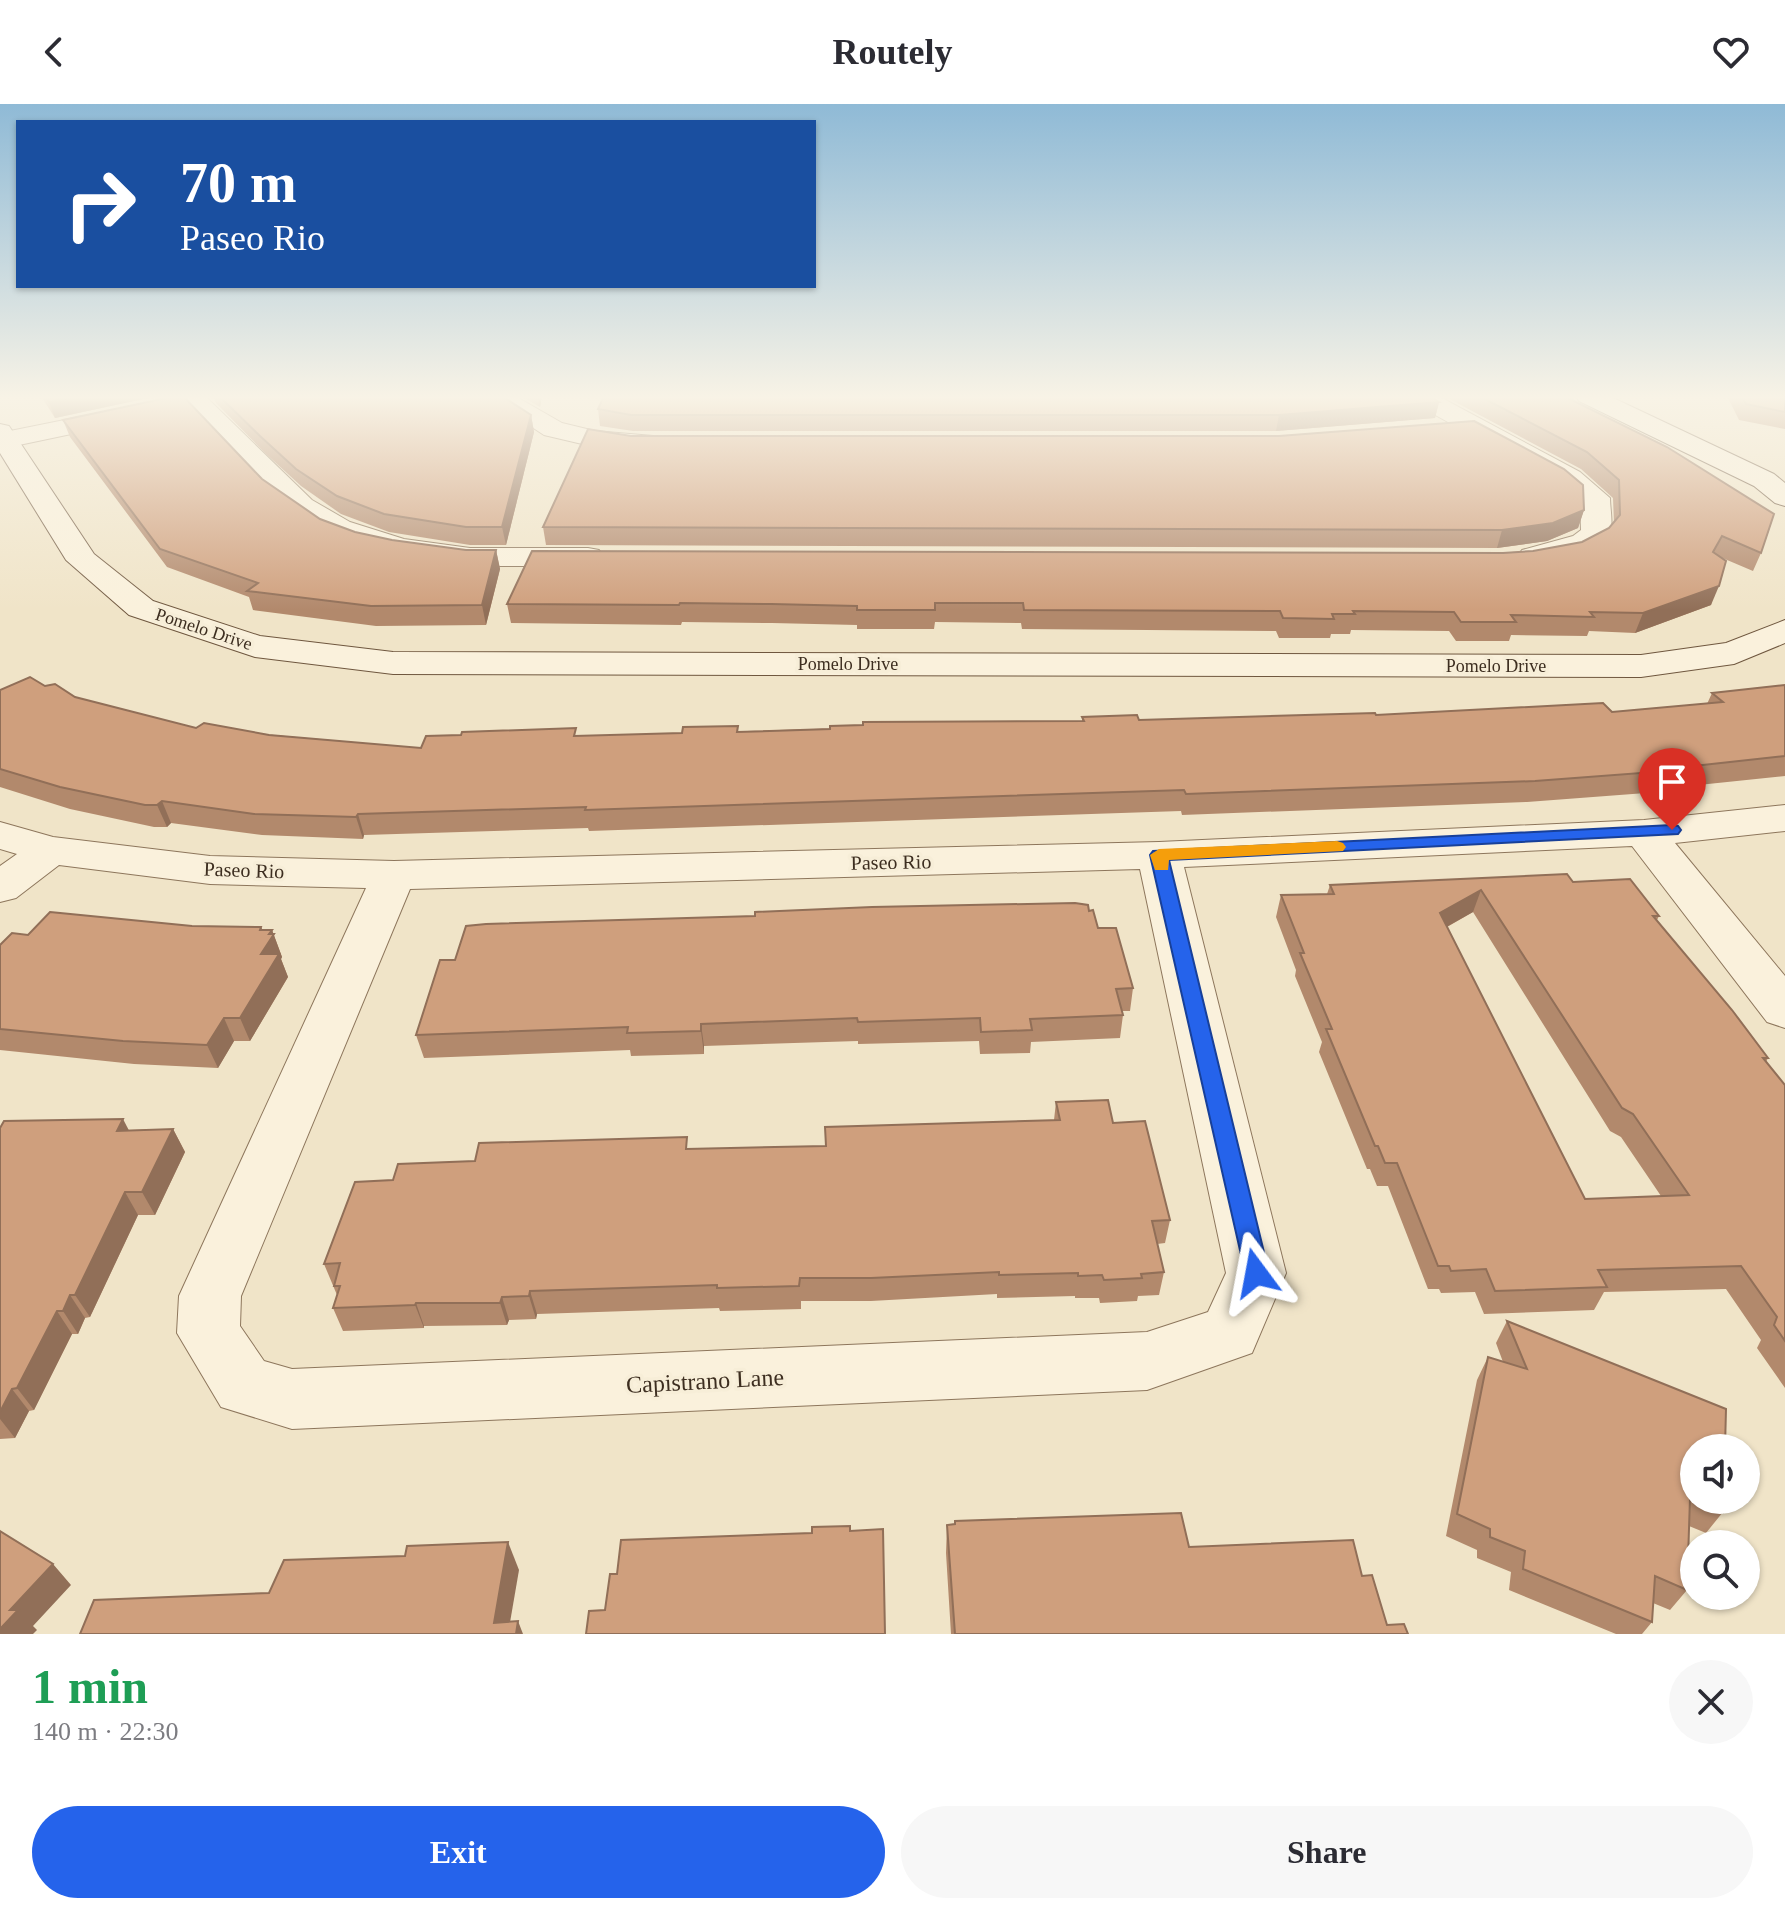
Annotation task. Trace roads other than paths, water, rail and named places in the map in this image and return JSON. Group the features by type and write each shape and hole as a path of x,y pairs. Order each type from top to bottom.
{"street":[{"name":"Pomelo Drive","path":"21,467 82,560 141,608 255,646 393,663 1641,666 1734,653 1785,630"},
{"path":"256,467 302,506 339,528 400,548 470,557 612,557"},
{"path":"1509,559 1546,556 1584,543 1596,533 1595,498 1570,478 1550,467"},
{"path":"1738,467 1764,480 1785,497"},
{"name":"Paseo Rio","path":"0,835 50,850 210,870 394,875 1159,855 1644,833 1785,818"},
{"path":"1644,833 1785,1010"},
{"path":"0,888 50,850"},
{"name":"Capistrano Lane","path":"394,875 210,1296 208,1333 244,1386 292,1399 1147,1361 1230,1333 1256,1273 1159,855"}]}
